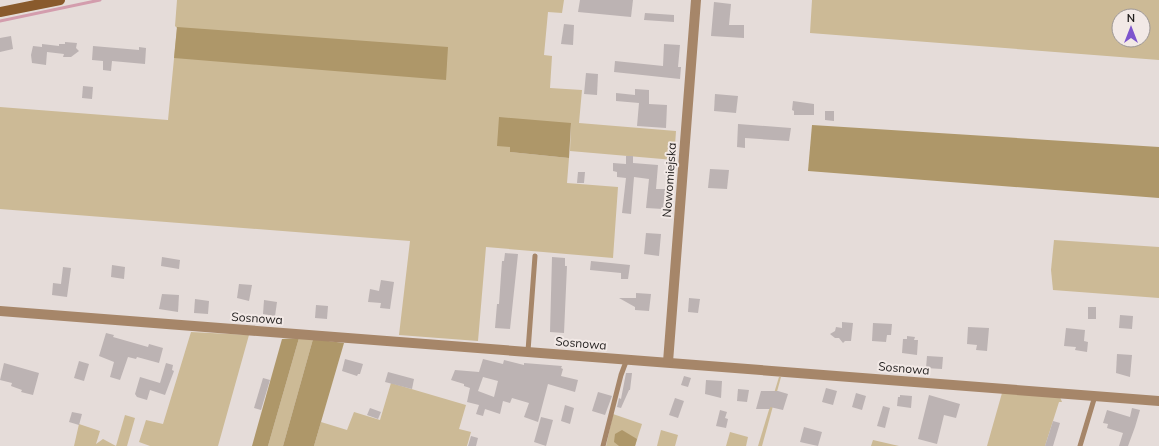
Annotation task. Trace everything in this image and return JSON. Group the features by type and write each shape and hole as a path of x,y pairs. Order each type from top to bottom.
{"street":[{"path":"0,12 60,0"},
{"name":"Nowomiejska","path":"668,362 696,0"},
{"name":"Sosnowa","path":"0,312 528,351 1159,401"}],"lane":[{"path":"528,351 535,256"},
{"path":"603,446 622,370 627,359"},
{"path":"1080,446 1095,396"}],"shaded area":[{"path":"177,0 564,0 562,13 548,12 544,55 552,56 550,88 582,90 579,123 676,131 674,160 570,151 571,123 510,147 510,152 569,158 567,183 618,187 613,258 486,247 478,341 399,335 410,241 0,209 0,107 168,120 177,28 175,26"},
{"path":"812,0 1159,0 1159,60 810,33"},
{"path":"177,27 448,47 446,80 174,58"},
{"path":"499,117 571,123 569,158 510,152 510,147 497,146"},
{"path":"812,125 1159,147 1159,198 808,171"},
{"path":"1054,240 1159,247 1159,298 1053,290 1051,270"},
{"path":"191,332 249,335 218,446 150,446 139,442 146,420 163,424"},
{"path":"299,338 313,339 283,446 268,446"},
{"path":"299,338 268,446 252,446 282,339"},
{"path":"313,339 344,343 314,446 283,446"},
{"path":"779,377 781,377 762,446 758,446"},
{"path":"391,383 466,405 459,429 471,432 467,446 314,446 321,422 347,430 354,412 380,420"},
{"path":"1002,393 1060,397 1062,402 1059,402 1045,446 987,446"},
{"path":"613,414 642,424 635,446 606,446"},
{"path":"125,415 135,418 127,446 116,446"},
{"path":"79,424 100,431 96,444 103,439 116,446 74,446"},
{"path":"622,430 637,439 635,446 619,446 614,442 615,434"},
{"path":"661,430 678,435 675,446 657,446"},
{"path":"730,432 748,437 746,446 726,446"},
{"path":"873,440 899,446 871,446"}],"building":[{"path":"580,0 633,0 631,17 578,12"},
{"path":"714,2 731,4 729,25 744,25 744,38 711,36"},
{"path":"645,13 674,15 674,22 644,20"},
{"path":"564,24 574,25 573,45 561,44"},
{"path":"11,36 13,49 0,52 0,38"},
{"path":"65,42 77,43 76,48 79,51 71,57 63,57 64,54 47,52 46,65 32,63 31,55 33,46 42,47 42,44 59,46 59,44 65,44"},
{"path":"664,44 680,45 678,67 681,67 680,79 614,72 615,61 663,66"},
{"path":"93,46 139,50 139,47 146,48 145,64 112,61 111,71 103,70 103,61 92,60"},
{"path":"586,73 598,74 597,95 584,94"},
{"path":"83,86 93,87 92,99 82,98"},
{"path":"635,89 649,90 649,104 667,105 666,128 637,126 639,103 616,101 616,93 635,95"},
{"path":"715,94 738,96 736,113 714,111"},
{"path":"793,101 814,104 814,115 794,115 794,111 792,110"},
{"path":"825,111 834,111 834,121 825,120"},
{"path":"738,124 791,128 789,141 745,138 745,148 737,147"},
{"path":"626,156 633,156 633,163 658,165 656,189 665,189 663,209 646,208 649,179 634,177 631,214 622,213 626,178 617,177 617,172 613,171 613,163 626,164"},
{"path":"710,169 729,170 727,189 708,188"},
{"path":"578,172 585,172 584,183 577,183"},
{"path":"646,233 661,234 659,256 644,254"},
{"path":"505,253 518,254 510,329 495,328 497,304 499,304 502,261 504,261"},
{"path":"162,257 180,260 179,269 161,266"},
{"path":"552,257 565,258 565,266 567,266 564,333 550,332"},
{"path":"591,261 630,265 628,279 621,279 621,273 590,270"},
{"path":"112,265 125,267 124,279 111,277"},
{"path":"63,267 71,268 67,297 52,295 53,283 61,284"},
{"path":"381,280 394,282 390,309 380,308 381,303 368,302 370,289 379,291"},
{"path":"239,284 252,285 249,301 237,298"},
{"path":"636,293 651,294 649,311 635,310 635,307 619,298 636,298"},
{"path":"162,294 179,295 178,312 159,309"},
{"path":"689,298 700,299 698,313 688,312"},
{"path":"195,299 209,301 208,314 194,313"},
{"path":"264,300 277,302 275,316 263,314"},
{"path":"316,305 328,306 327,319 315,318"},
{"path":"1088,307 1096,307 1096,319 1088,319"},
{"path":"1120,315 1133,316 1132,329 1119,328"},
{"path":"842,322 853,323 851,341 845,341 843,343 839,338 835,338 830,334 835,331 836,327 842,328"},
{"path":"873,323 892,324 891,335 887,335 886,342 872,341"},
{"path":"968,327 989,328 987,351 976,350 977,345 967,344"},
{"path":"1066,328 1085,330 1084,341 1088,342 1087,352 1075,350 1076,347 1064,346"},
{"path":"106,333 114,335 113,337 148,347 149,344 163,348 159,363 137,357 136,359 128,357 120,380 110,377 114,362 99,356"},
{"path":"907,336 915,337 914,340 918,340 917,355 902,353 903,339 907,339"},
{"path":"1117,354 1132,355 1130,377 1116,373"},
{"path":"927,356 943,357 942,369 926,368"},
{"path":"345,359 363,364 360,374 357,376 342,371"},
{"path":"483,359 503,364 504,360 524,365 524,363 562,366 561,368 563,369 561,376 578,380 575,392 548,384 538,422 524,417 529,403 512,398 510,403 503,401 500,414 485,409 483,416 476,414 479,405 467,402 470,388 464,386 464,384 451,380 455,370 479,372","holes":["483,377 498,381 494,397 478,391"]},
{"path":"79,361 89,364 84,381 74,378"},
{"path":"4,363 39,373 33,395 21,392 22,390 11,386 12,383 0,380"},
{"path":"166,363 173,365 172,370 174,371 165,395 150,390 147,400 137,397 135,394 140,377 160,383"},
{"path":"388,372 414,379 412,389 385,382"},
{"path":"626,373 632,373 630,390 621,408 617,407 619,398 621,399"},
{"path":"684,376 691,378 688,387 681,385"},
{"path":"263,378 270,380 261,410 254,408"},
{"path":"706,380 722,381 721,398 705,394"},
{"path":"826,388 837,391 833,405 822,402"},
{"path":"738,389 749,390 747,402 737,401"},
{"path":"761,391 778,391 788,394 783,410 770,407 770,409 756,409"},
{"path":"598,392 612,396 605,415 592,411"},
{"path":"856,393 866,396 862,410 852,407"},
{"path":"900,395 912,396 911,408 897,406 898,397 900,397"},
{"path":"929,395 960,404 956,418 944,415 937,444 918,439"},
{"path":"675,398 684,401 678,418 669,415"},
{"path":"565,405 574,408 570,424 561,421"},
{"path":"883,406 890,408 885,428 877,426"},
{"path":"370,408 381,412 378,419 367,415"},
{"path":"1132,408 1140,410 1135,427 1128,446 1119,446 1123,433 1107,428 1108,424 1103,423 1107,410 1130,417"},
{"path":"720,410 727,412 725,418 728,419 726,428 716,426"},
{"path":"72,412 82,414 79,425 69,422"},
{"path":"541,417 553,420 546,446 534,442"},
{"path":"1053,421 1060,423 1053,446 1045,446"},
{"path":"804,427 822,432 818,446 800,442"},
{"path":"471,436 478,438 476,446 468,446"}],"waterway":[{"path":"0,21 100,0"}]}
